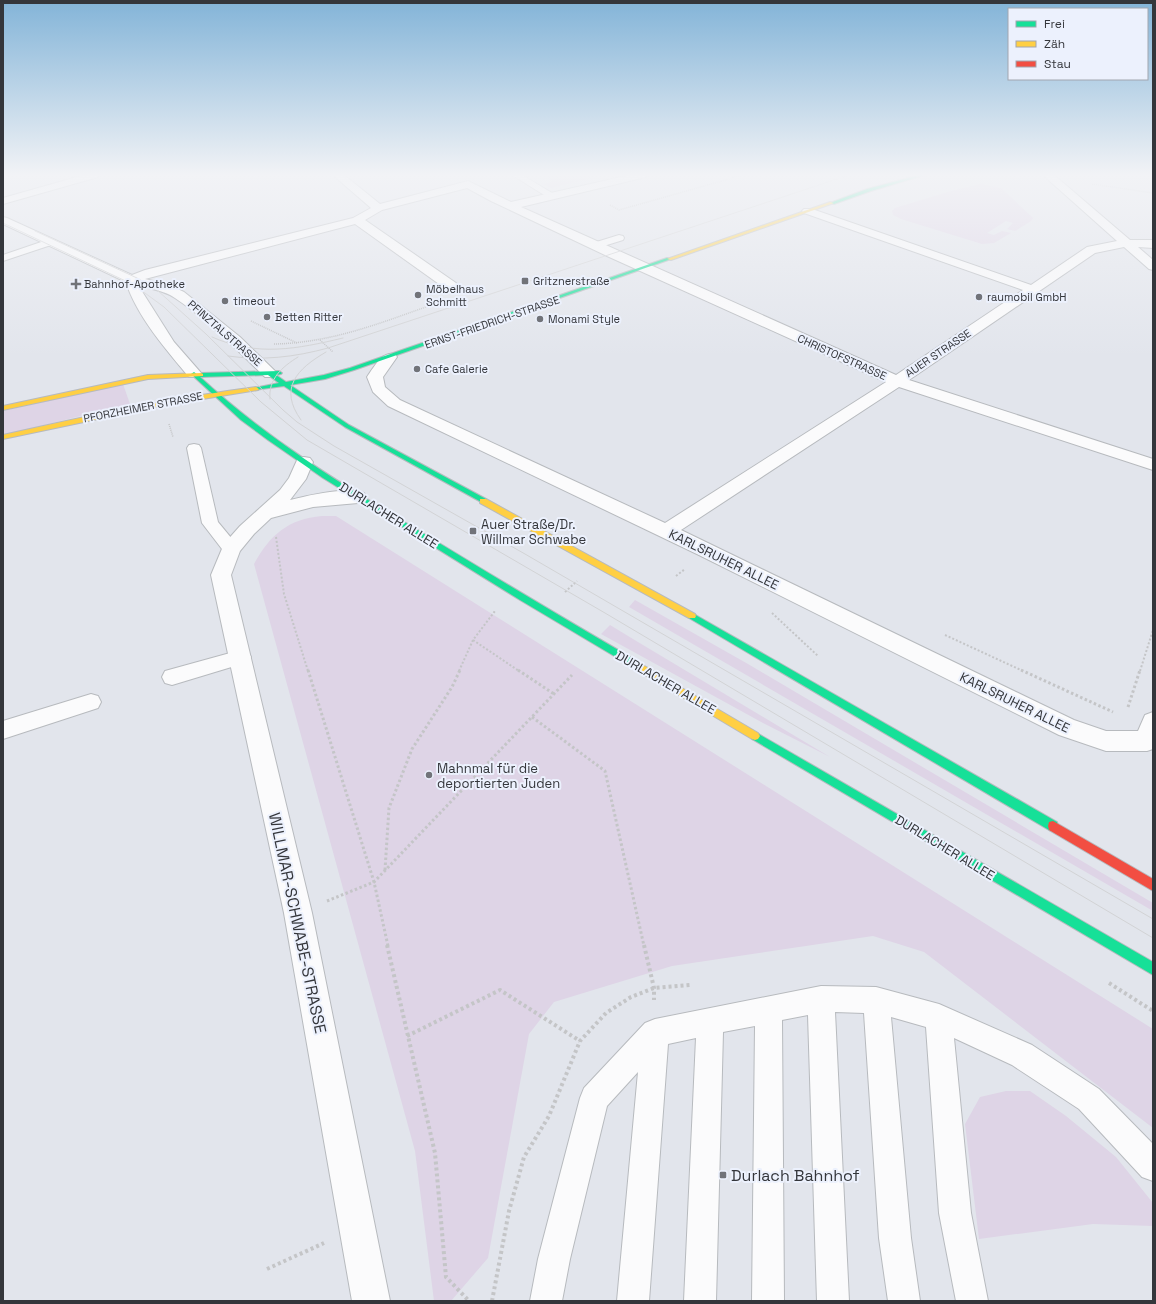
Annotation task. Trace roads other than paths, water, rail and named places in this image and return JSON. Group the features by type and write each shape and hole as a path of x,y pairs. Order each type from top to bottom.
{"main road":[{"name":"ERNST-FRIEDRICH-STRASSE","path":"285,384 325,377 390,358 645,262 729,236"},
{"path":"617,266 629,262"},
{"path":"270,374 291,371"},
{"name":"PFORZHEIMER STRASSE","path":"3,408 141,378 194,374 270,374"},
{"name":"DURLACHER ALLEE","path":"194,374 214,394 263,434 358,497 567,624 1153,969"},
{"path":"270,374 347,426 680,609 1153,885"},
{"name":"PFORZHEIMER STRASSE","path":"3,437 125,409 285,384"}],"street":[{"name":"PFINZTALSTRASSE","path":"37,236 132,280 164,288 179,295 235,340 270,374"},
{"path":"194,374 168,344 136,293 132,280 150,273 294,236"},
{"path":"379,236 451,286"},
{"path":"573,236 629,262"},
{"path":"879,236 1032,289"},
{"path":"1119,236 1153,266"},
{"name":"AUER STRASSE","path":"666,531 897,381 1091,250 1127,243 1153,244"},
{"name":"CHRISTOFSTRASSE","path":"629,262 645,262 897,381 1153,465"},
{"name":"KARLSRUHER ALLEE","path":"390,358 375,377 378,389 394,402 666,531 1067,728 1106,741 1147,741 1153,722"},
{"name":"WILLMAR-SCHWABE-STRASSE","path":"304,462 297,479 286,494 247,530 231,549 221,576 241,657 298,912 358,1227 370,1301"},
{"name":"WILLMAR-SCHWABE-STRASSE","path":"266,514 298,503 325,498 358,497"}],"lane":[{"path":"594,246 619,238"},
{"path":"3,258 50,242"},
{"path":"194,448 210,523 231,549"},
{"path":"172,677 241,657"},
{"path":"3,730 91,702"},
{"path":"821,999 833,1301"},
{"path":"546,1301 554,1258 594,1098 655,1033 710,1023 821,999 876,1000 938,1017 1022,1055 1089,1098 1153,1166"},
{"path":"876,1000 895,1238 904,1301"},
{"path":"768,1011 768,1301"},
{"path":"938,1017 956,1213 972,1301"},
{"path":"700,1301 710,1023"},
{"path":"633,1301 655,1033"}],"tram line":[{"path":"30,236 134,285 164,307 261,402 307,440 605,613 1153,938"},
{"path":"46,236 137,278 157,290 228,356"},
{"path":"228,356 266,358 291,356 328,348 666,236"},
{"path":"212,337 245,347 261,349 293,348 343,338"},
{"path":"301,420 294,409 291,398 291,389 294,380 307,365 326,352"},
{"path":"228,356 270,397"},
{"path":"270,397 271,385 277,374 298,357"},
{"path":"270,397 297,422 334,446 525,554 1153,919"}],"place":[{"name":"Gritznerstraße","path":"525,281"},
{"name":"Bahnhof-Apotheke","path":"76,284"},
{"name":"Möbelhaus Schmitt","path":"418,295"},
{"name":"raumobil GmbH","path":"979,297"},
{"name":"timeout","path":"225,301"},
{"name":"Betten Ritter","path":"267,317"},
{"name":"Monami Style","path":"540,319"},
{"name":"Cafe Galerie","path":"417,369"},
{"name":"Auer Straße/Dr. Willmar Schwabe","path":"473,531"},
{"name":"Mahnmal für die deportierten Juden","path":"429,775"},
{"name":"Durlach Bahnhof","path":"723,1175"}]}
